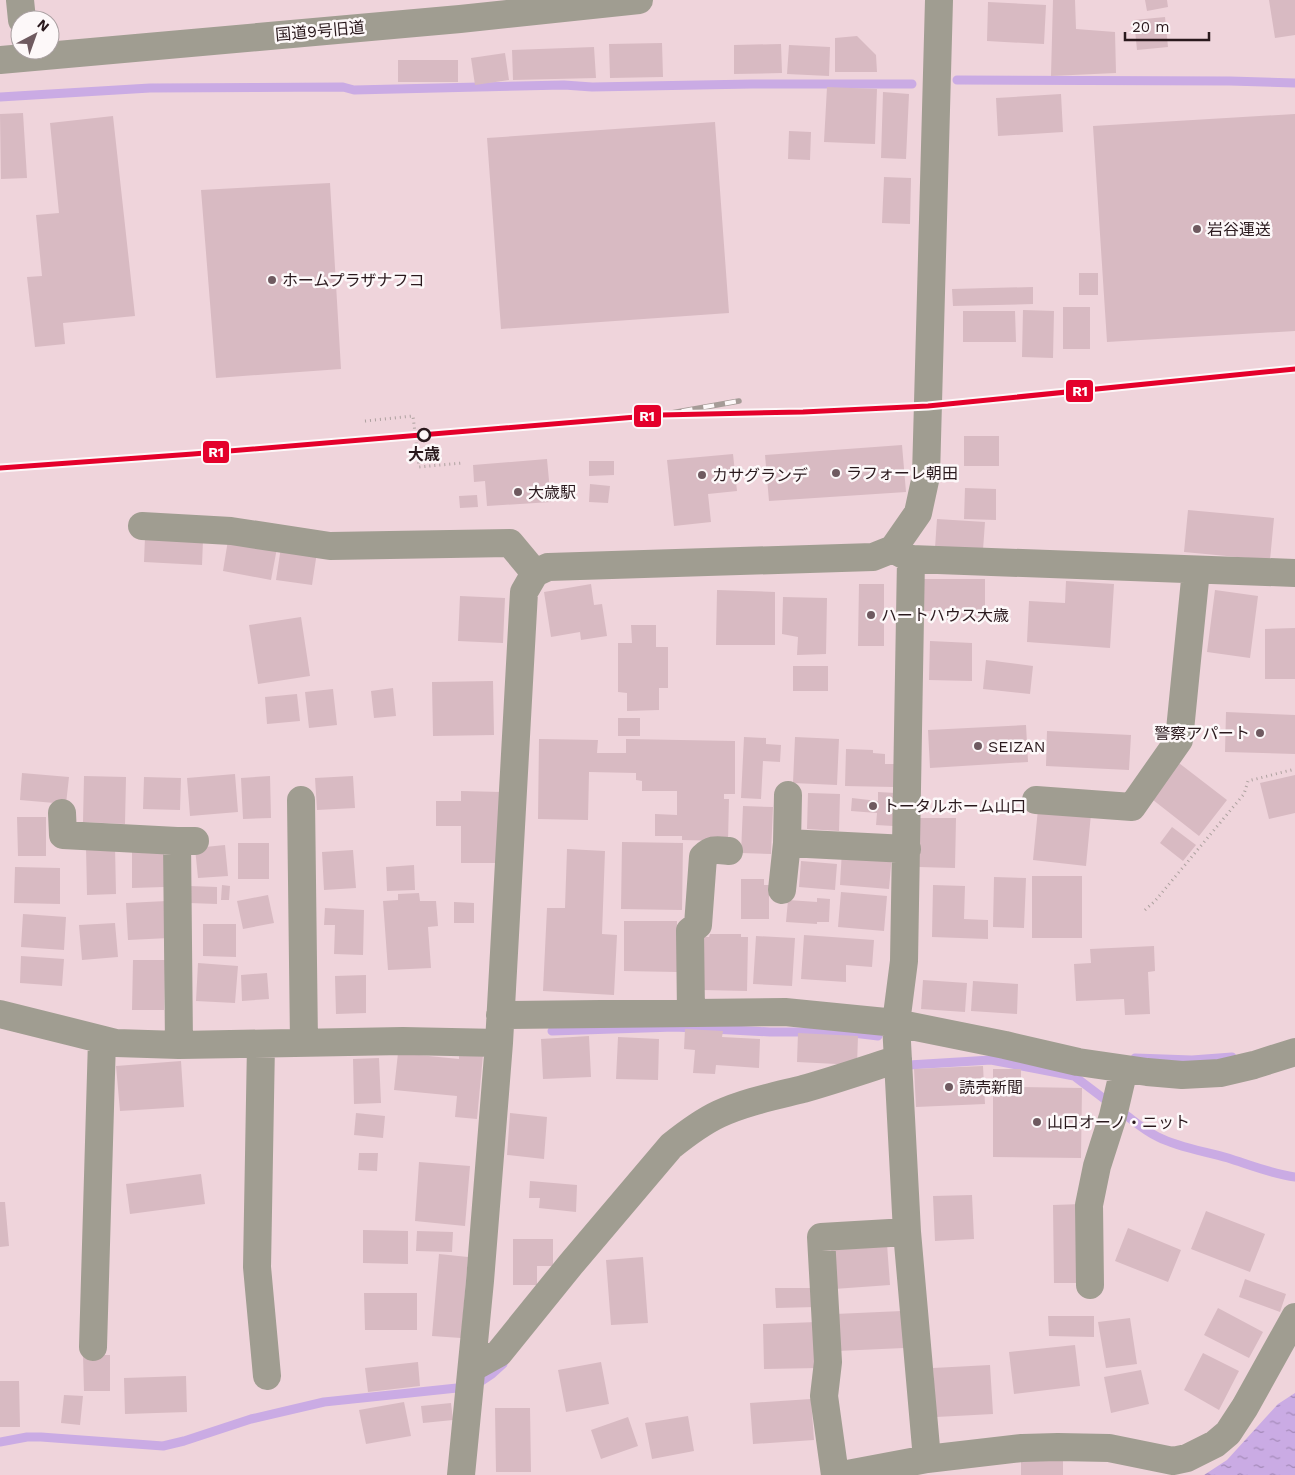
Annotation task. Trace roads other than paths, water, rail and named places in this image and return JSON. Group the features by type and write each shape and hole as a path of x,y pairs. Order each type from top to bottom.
{"street":[{"name":"国道9号旧道","path":"60,51 460,9 639,0"},
{"path":"926,1459 907,1232 896,1023 904,961 907,849 902,554 918,513 926,476 939,0"},
{"path":"142,526 231,531 330,546 510,543 535,573"},
{"path":"461,1475 481,1271 499,1043 524,592 535,573 548,567 873,557 902,554 1196,570 1295,573"},
{"path":"1036,800 1132,807 1180,740 1196,570"},
{"path":"782,890 787,843 788,795"},
{"path":"301,800 304,1043"},
{"path":"63,835 186,841 179,1045"},
{"path":"787,843 907,849"},
{"path":"691,1012 690,931 698,925 703,857 713,850 729,851"},
{"path":"500,1015 784,1012 896,1023 1078,1062 1182,1075 1220,1073 1295,1052"},
{"path":"0,1014 116,1043 179,1045 403,1040 499,1043"},
{"path":"94,1346 102,1040"},
{"path":"261,1044 257,1266 267,1376"},
{"path":"472,1368 499,1353 571,1264 671,1146 703,1122 720,1113 898,1058"},
{"path":"1090,1285 1089,1205 1097,1166 1113,1116 1124,1069"},
{"path":"835,1475 824,1396 828,1362 821,1237 907,1232"},
{"path":"842,1475 926,1459 1022,1448 1058,1447 1109,1448 1181,1468 1187,1458 1214,1444 1228,1433 1245,1407 1295,1317"}],"water":[{"path":"1295,1393 1295,1475 1204,1475 1227,1460 1278,1404"}],"waterway":[{"path":"957,80 1295,83"},
{"path":"0,97 150,88 343,87 354,90 564,85 592,87 912,84"},
{"path":"552,1031 675,1027 770,1032 845,1032 878,1036"},
{"path":"1135,1058 1192,1060 1232,1057"},
{"path":"909,1065 991,1060 1074,1076 1107,1101"},
{"path":"1123,1113 1149,1132 1166,1141 1228,1158 1269,1172 1295,1177"},
{"path":"480,1382 503,1364"},
{"path":"0,1442 27,1437 41,1437 163,1446 251,1419 324,1402 457,1388"}],"railway":[{"path":"660,415 739,401"}],"place":[{"name":"岩谷運送","path":"1197,229"},
{"name":"ホームプラザナフコ","path":"272,280"},
{"name":"大歳","path":"424,435"},
{"name":"ラフォーレ朝田","path":"836,473"},
{"name":"カサグランデ","path":"702,475"},
{"name":"大歳駅","path":"518,492"},
{"name":"ハートハウス大歳","path":"871,615"},
{"name":"警察アパート","path":"1260,733"},
{"name":"SEIZAN","path":"978,746"},
{"name":"トータルホーム山口","path":"873,806"},
{"name":"読売新聞","path":"949,1087"},
{"name":"山口オーノ・ニット","path":"1037,1122"}]}
